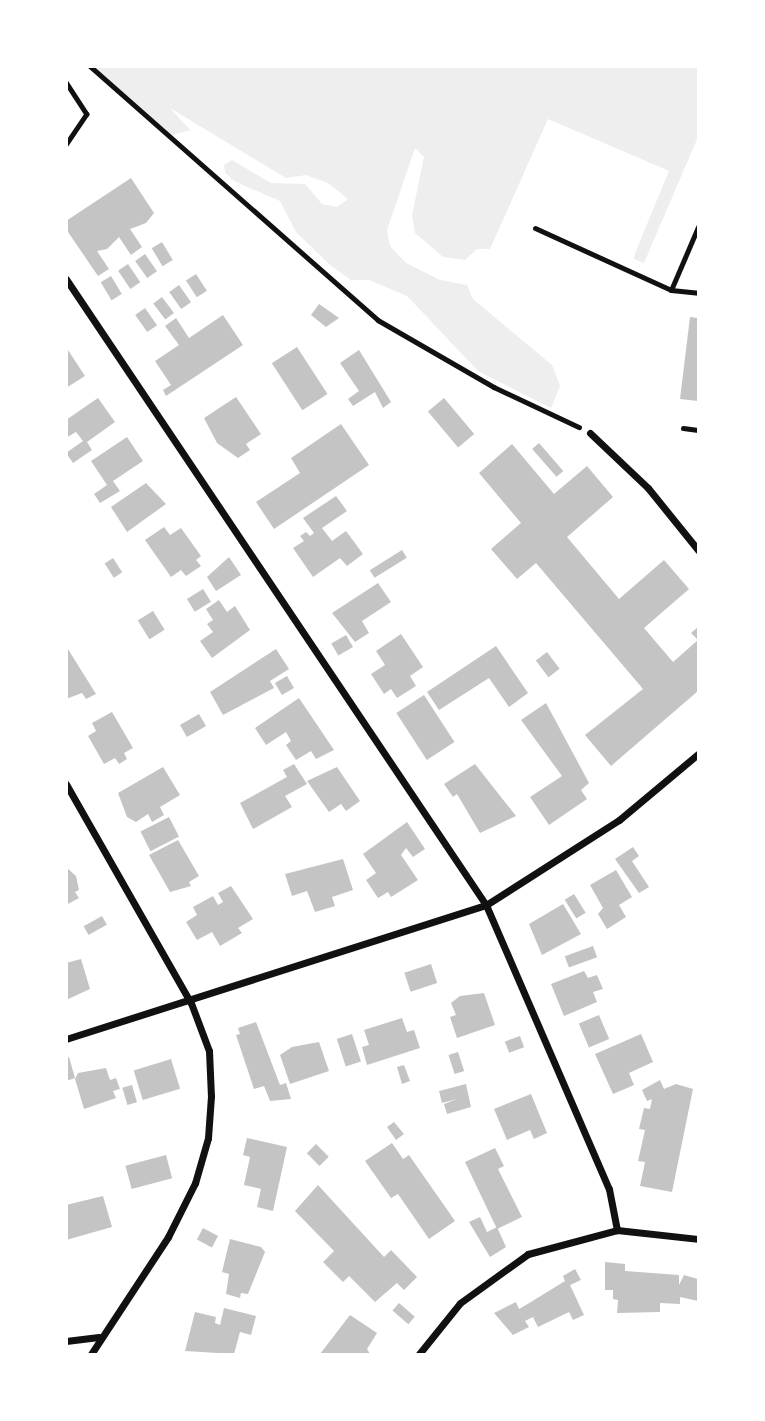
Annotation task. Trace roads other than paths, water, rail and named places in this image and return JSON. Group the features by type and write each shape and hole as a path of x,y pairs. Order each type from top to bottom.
{"street":[{"path":"66,279 486,905 609,1189 617,1230"},
{"path":"590,433 648,488 698,550"},
{"path":"66,1040 191,1003 486,905 619,820 698,754"},
{"path":"66,784 191,1003 209,1051 208,1138 195,1183 168,1237 99,1338 91,1354"},
{"path":"419,1354 460,1303 519,1259 569,1240 617,1230 698,1239"},
{"path":"66,1341 99,1338"}],"lane":[{"path":"671,290 698,227"},
{"path":"535,228 671,290 698,293"},
{"path":"683,428 698,430"}]}
